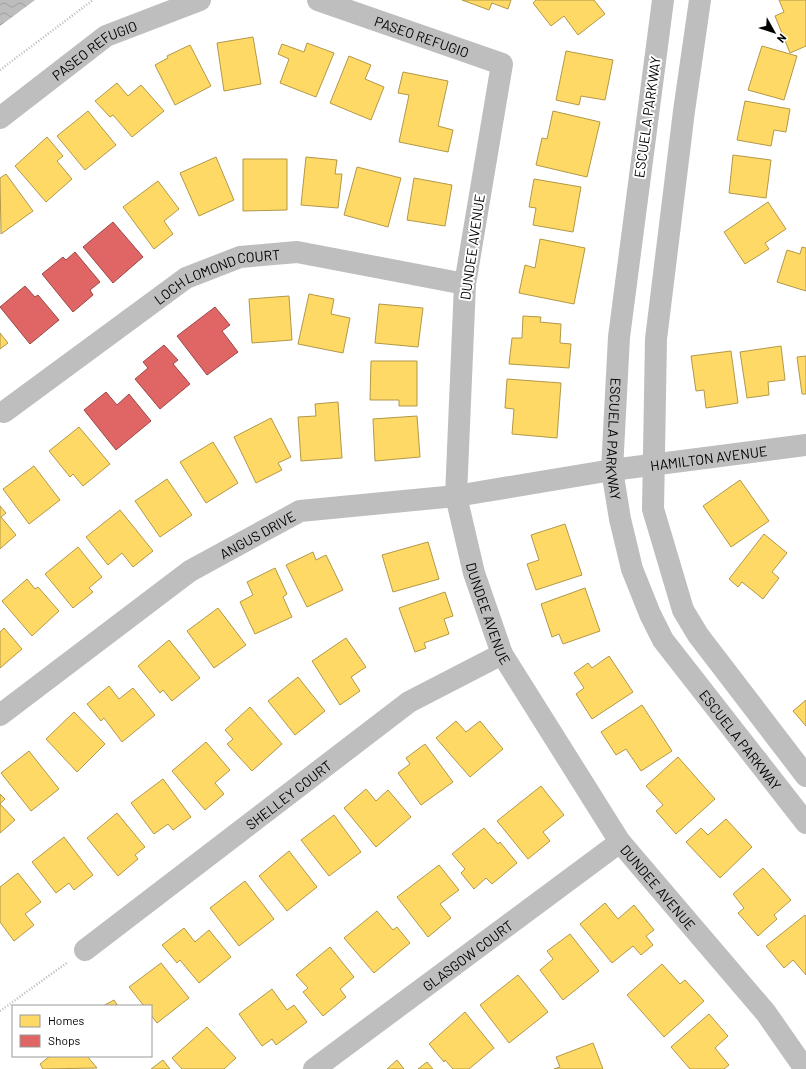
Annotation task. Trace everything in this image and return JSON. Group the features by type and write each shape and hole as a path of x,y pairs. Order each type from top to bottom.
{"street":[{"name":"PASEO REFUGIO","path":"0,118 106,36 200,0"},
{"name":"PASEO REFUGIO","path":"318,0 502,64"},
{"name":"ESCUELA PARKWAY","path":"663,0 619,337 612,470 620,519 632,568 650,614 663,640 803,815"},
{"path":"700,0 684,111 656,339 653,509 683,610 698,635 806,776"},
{"name":"DUNDEE AVENUE","path":"502,64 465,284 456,496 474,573 502,654 620,842 766,1013 805,1069"},
{"name":"LOCH LOMOND COURT","path":"4,412 186,278 240,257 297,252 465,284"},
{"name":"HAMILTON AVENUE","path":"612,470 806,444"},
{"name":"ANGUS DRIVE","path":"0,715 190,571 300,511 456,496 612,470"},
{"name":"SHELLEY COURT","path":"85,950 409,702 502,654"},
{"name":"GLASGOW COURT","path":"314,1069 620,842"}],"path":[{"path":"0,70 93,0"},
{"path":"0,1011 85,950"}],"water":[{"path":"0,0 35,0 0,26"}],"building: Homes":[{"path":"462,0 511,0 508,9 492,3 489,10"},
{"path":"536,0 594,0 605,14 578,35 564,16 551,26 533,3"},
{"path":"779,0 806,0 806,46 790,53 775,16 784,12"},
{"path":"253,37 261,84 224,91 217,43"},
{"path":"307,43 334,53 316,97 280,83 289,59 278,54 282,44 304,52"},
{"path":"190,45 211,86 175,105 155,65 168,58 167,56"},
{"path":"762,46 797,56 784,100 748,90"},
{"path":"566,51 613,60 605,100 581,96 579,105 556,100"},
{"path":"349,56 371,65 365,79 384,87 371,120 330,103"},
{"path":"403,72 448,81 438,126 453,130 448,152 399,142 409,95 398,93"},
{"path":"117,83 128,96 141,85 164,111 132,137 113,115 110,117 95,101"},
{"path":"745,101 790,109 786,132 774,130 771,146 737,140"},
{"path":"88,111 116,145 85,170 57,136"},
{"path":"553,111 600,122 587,177 536,165 542,138 547,139"},
{"path":"47,137 63,156 57,161 72,179 46,202 15,166"},
{"path":"733,155 771,160 766,198 729,193"},
{"path":"216,157 234,200 199,216 180,173"},
{"path":"306,157 337,160 335,174 342,174 338,208 301,205"},
{"path":"243,159 287,159 287,210 243,211"},
{"path":"357,167 401,178 388,227 344,215"},
{"path":"6,174 33,211 1,234 0,178"},
{"path":"414,178 452,185 445,226 407,220"},
{"path":"534,179 581,187 573,232 533,225 536,208 529,207"},
{"path":"158,181 179,209 164,221 173,234 154,249 123,207"},
{"path":"768,202 786,229 765,243 769,249 745,264 724,232"},
{"path":"540,239 585,248 574,304 519,293 525,265 535,268"},
{"path":"802,247 806,248 806,291 777,282 787,250 800,254"},
{"path":"309,294 334,299 331,314 350,318 343,353 298,344"},
{"path":"289,296 292,340 252,343 249,299"},
{"path":"379,304 423,308 418,347 375,343"},
{"path":"523,316 541,317 540,322 561,324 560,343 571,344 569,368 509,364 512,338 522,338"},
{"path":"0,333 8,343 0,349"},
{"path":"781,346 785,380 768,382 769,395 747,398 740,352"},
{"path":"731,351 738,403 706,408 704,390 696,391 691,356"},
{"path":"806,356 806,394 802,394 797,357"},
{"path":"371,361 417,361 417,406 399,406 399,400 370,400"},
{"path":"507,379 561,383 557,438 512,434 514,409 505,408"},
{"path":"338,402 342,458 301,461 298,417 316,416 315,404"},
{"path":"417,416 420,457 375,461 373,419"},
{"path":"271,418 291,457 278,463 282,470 256,483 234,437"},
{"path":"79,427 110,464 83,486 73,474 70,477 49,451"},
{"path":"213,442 238,483 206,503 180,462"},
{"path":"34,466 60,500 29,524 3,489"},
{"path":"167,479 192,515 160,537 135,501"},
{"path":"740,480 769,521 731,547 703,506"},
{"path":"0,506 6,513 1,517 16,535 0,549"},
{"path":"120,510 153,551 133,567 122,553 108,565 86,537"},
{"path":"565,524 582,575 536,590 527,564 539,560 531,535"},
{"path":"764,534 787,553 772,572 779,578 763,599 742,582 738,587 729,579"},
{"path":"428,542 439,579 393,592 382,555"},
{"path":"78,547 102,577 89,588 93,592 73,608 45,574"},
{"path":"313,552 316,560 326,555 343,590 307,607 286,565"},
{"path":"275,568 287,594 283,597 292,617 255,634 240,602 253,595 247,582"},
{"path":"27,579 35,589 38,587 59,611 32,636 2,601"},
{"path":"585,588 600,631 563,644 559,634 552,637 541,604"},
{"path":"445,592 453,616 444,619 449,634 424,643 426,648 415,652 399,608"},
{"path":"218,608 246,645 214,668 187,631"},
{"path":"4,628 22,649 0,668 0,632"},
{"path":"346,638 366,667 351,677 360,691 340,705 312,661"},
{"path":"169,640 200,678 172,701 163,690 160,693 138,666"},
{"path":"609,656 633,692 592,719 576,694 584,688 574,673 588,663 592,668"},
{"path":"298,677 325,711 295,735 268,701"},
{"path":"109,686 119,699 133,688 155,715 122,742 104,718 101,721 87,704"},
{"path":"806,700 806,726 793,711"},
{"path":"642,705 672,751 641,771 626,749 616,755 601,732"},
{"path":"250,707 282,744 252,771 227,744 233,739 225,730"},
{"path":"74,712 105,744 77,772 46,739"},
{"path":"456,721 466,732 480,721 503,749 470,777 436,738"},
{"path":"206,742 230,770 215,783 224,794 205,810 172,771"},
{"path":"425,744 453,782 421,805 398,773 410,764 406,758"},
{"path":"29,751 59,789 31,811 1,773"},
{"path":"678,757 715,799 676,834 656,811 663,805 646,786"},
{"path":"163,779 191,817 173,830 168,824 154,834 131,803"},
{"path":"541,786 564,815 543,832 550,841 528,859 497,821"},
{"path":"366,789 376,801 388,790 411,817 376,847 344,808"},
{"path":"0,794 5,799 0,804"},
{"path":"0,804 15,820 0,833"},
{"path":"117,813 145,847 135,855 138,859 118,876 87,838"},
{"path":"334,815 361,852 329,876 301,840"},
{"path":"726,819 752,847 720,878 686,842 701,828 708,835"},
{"path":"484,828 498,844 500,842 517,863 492,884 486,878 474,889 461,873 465,869 452,854"},
{"path":"64,837 93,875 74,890 69,883 56,893 32,862"},
{"path":"289,851 317,887 287,911 259,876"},
{"path":"439,865 459,890 440,904 451,918 428,937 397,897"},
{"path":"763,868 791,900 774,915 777,919 758,936 738,913 744,908 733,894"},
{"path":"18,873 41,902 25,914 34,925 14,941 0,922 0,887"},
{"path":"245,881 274,919 239,946 210,908"},
{"path":"605,903 618,919 634,905 654,930 646,936 653,945 641,955 633,946 612,963 580,924"},
{"path":"377,911 393,930 397,927 410,943 374,973 344,938"},
{"path":"805,915 806,975 793,960 784,968 766,946"},
{"path":"184,928 195,942 209,930 231,957 199,983 180,960 177,963 162,945"},
{"path":"570,934 599,971 563,1000 540,970 553,959 547,951"},
{"path":"330,947 354,977 340,989 346,997 323,1016 303,992 308,988 296,975"},
{"path":"161,963 189,998 157,1023 152,1016 152,1005 143,1005 129,987"},
{"path":"662,964 680,984 685,980 704,1001 664,1037 627,995"},
{"path":"518,975 548,1012 509,1043 480,1005"},
{"path":"272,989 287,1010 294,1005 307,1022 276,1045 272,1039 262,1046 239,1014"},
{"path":"114,1000 117,1005 105,1005"},
{"path":"465,1012 494,1048 469,1069 453,1069 445,1060 444,1062 429,1044"},
{"path":"709,1014 728,1036 715,1048 729,1065 724,1069 690,1069 671,1047"},
{"path":"207,1027 236,1058 224,1069 182,1069 172,1058"},
{"path":"593,1043 603,1069 554,1069 560,1067 556,1057"},
{"path":"49,1057 88,1057 97,1068 43,1069 40,1064"},
{"path":"163,1060 170,1069 151,1069"},
{"path":"397,1060 404,1069 387,1069"},
{"path":"427,1062 433,1069 418,1069"}],"building: Shops":[{"path":"113,222 143,257 113,283 83,247"},
{"path":"75,252 100,282 90,290 93,295 73,312 42,274 63,257 66,260"},
{"path":"25,286 35,297 38,295 59,320 30,344 0,307"},
{"path":"215,307 230,325 222,331 238,352 207,375 177,336"},
{"path":"164,345 178,360 173,364 190,384 160,409 135,379 148,368 143,362"},
{"path":"106,392 117,405 129,394 151,421 116,450 84,410"}]}
